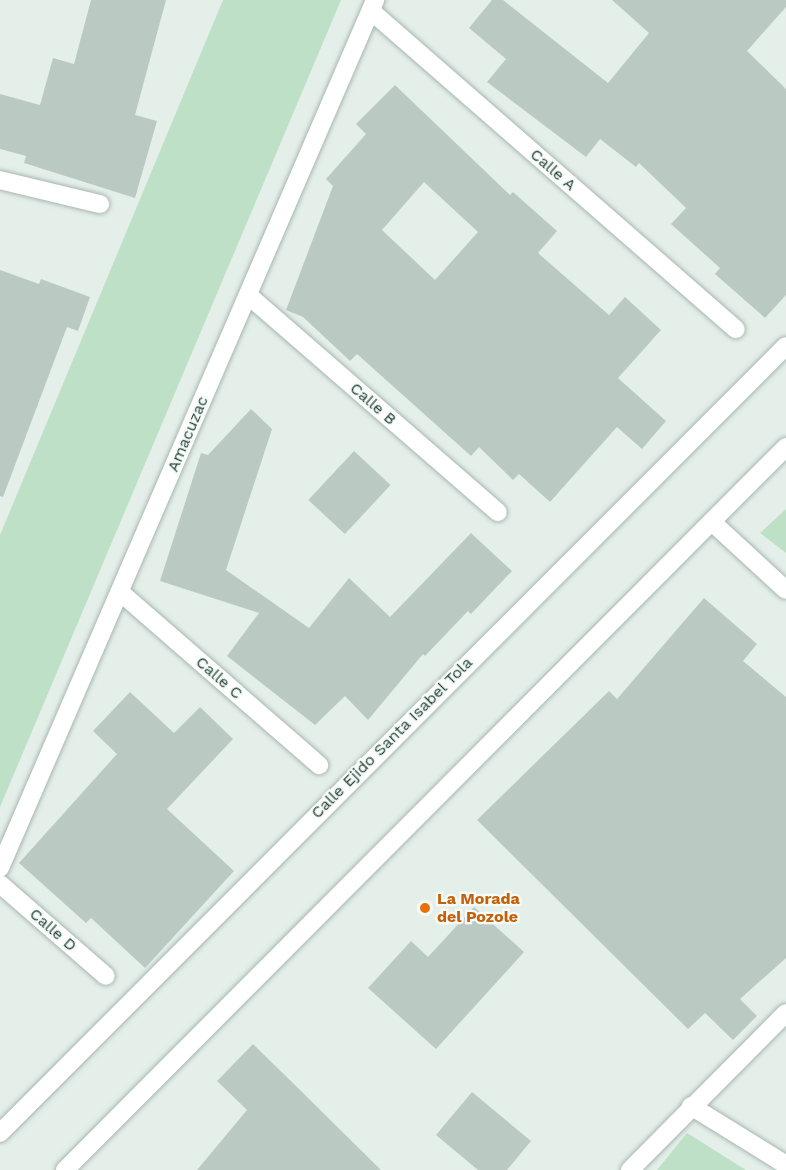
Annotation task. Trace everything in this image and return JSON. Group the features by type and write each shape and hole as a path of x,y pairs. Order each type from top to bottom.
{"street":[{"name":"Amacuzac","path":"0,868 373,5"},
{"name":"Calle A","path":"373,5 736,329"},
{"path":"0,180 100,204"},
{"name":"Calle B","path":"248,295 498,512"},
{"name":"Calle Ejido Santa Isabel Tola","path":"0,1132 786,346"},
{"path":"65,1170 786,447"},
{"path":"712,522 786,590"},
{"name":"Calle C","path":"120,592 319,765"},
{"name":"Calle D","path":"0,884 106,976"},
{"path":"630,1170 691,1106 786,1013"},
{"path":"691,1106 786,1165"}],"green space":[{"path":"223,0 341,0 0,807 0,535"},
{"path":"786,509 786,553 760,533"},
{"path":"687,1133 746,1170 657,1170"}],"building":[{"path":"91,0 166,0 135,115 157,121 135,198 24,163 26,156 0,149 0,94 40,105 53,58 74,64"},
{"path":"492,0 503,0 608,83 649,33 612,0 786,0 786,7 747,51 786,89 786,295 765,318 715,274 720,268 671,224 686,208 639,163 636,167 600,139 586,157 487,82 506,59 469,28"},
{"path":"395,85 510,195 513,192 557,231 538,253 609,315 625,297 661,330 618,378 666,421 642,449 617,427 550,502 519,474 513,480 479,447 471,456 357,354 350,361 303,317 286,310 333,186 326,179 366,134 356,124","holes":["424,182 478,232 435,280 382,230"]},
{"path":"0,270 39,284 41,279 90,297 78,331 67,327 3,497 0,496"},
{"path":"251,409 272,429 226,570 309,628 349,578 390,617 471,533 512,571 471,614 468,611 425,656 423,654 368,720 345,696 315,725 227,656 259,613 160,581 201,453 208,455"},
{"path":"354,451 391,485 345,534 308,500"},
{"path":"704,598 757,644 743,661 786,697 786,958 740,999 757,1016 733,1040 705,1013 688,1029 477,820 609,691 617,699"},
{"path":"130,692 174,733 200,707 233,739 167,809 234,871 145,968 91,918 86,923 19,863 117,754 93,731"},
{"path":"474,907 524,952 436,1049 368,988 411,941 428,957"},
{"path":"253,1044 381,1170 197,1170 247,1110 217,1081"},
{"path":"472,1092 531,1141 507,1170 478,1170 436,1135"}],"place":[{"name":"La Morada del Pozole","path":"425,908"}]}
